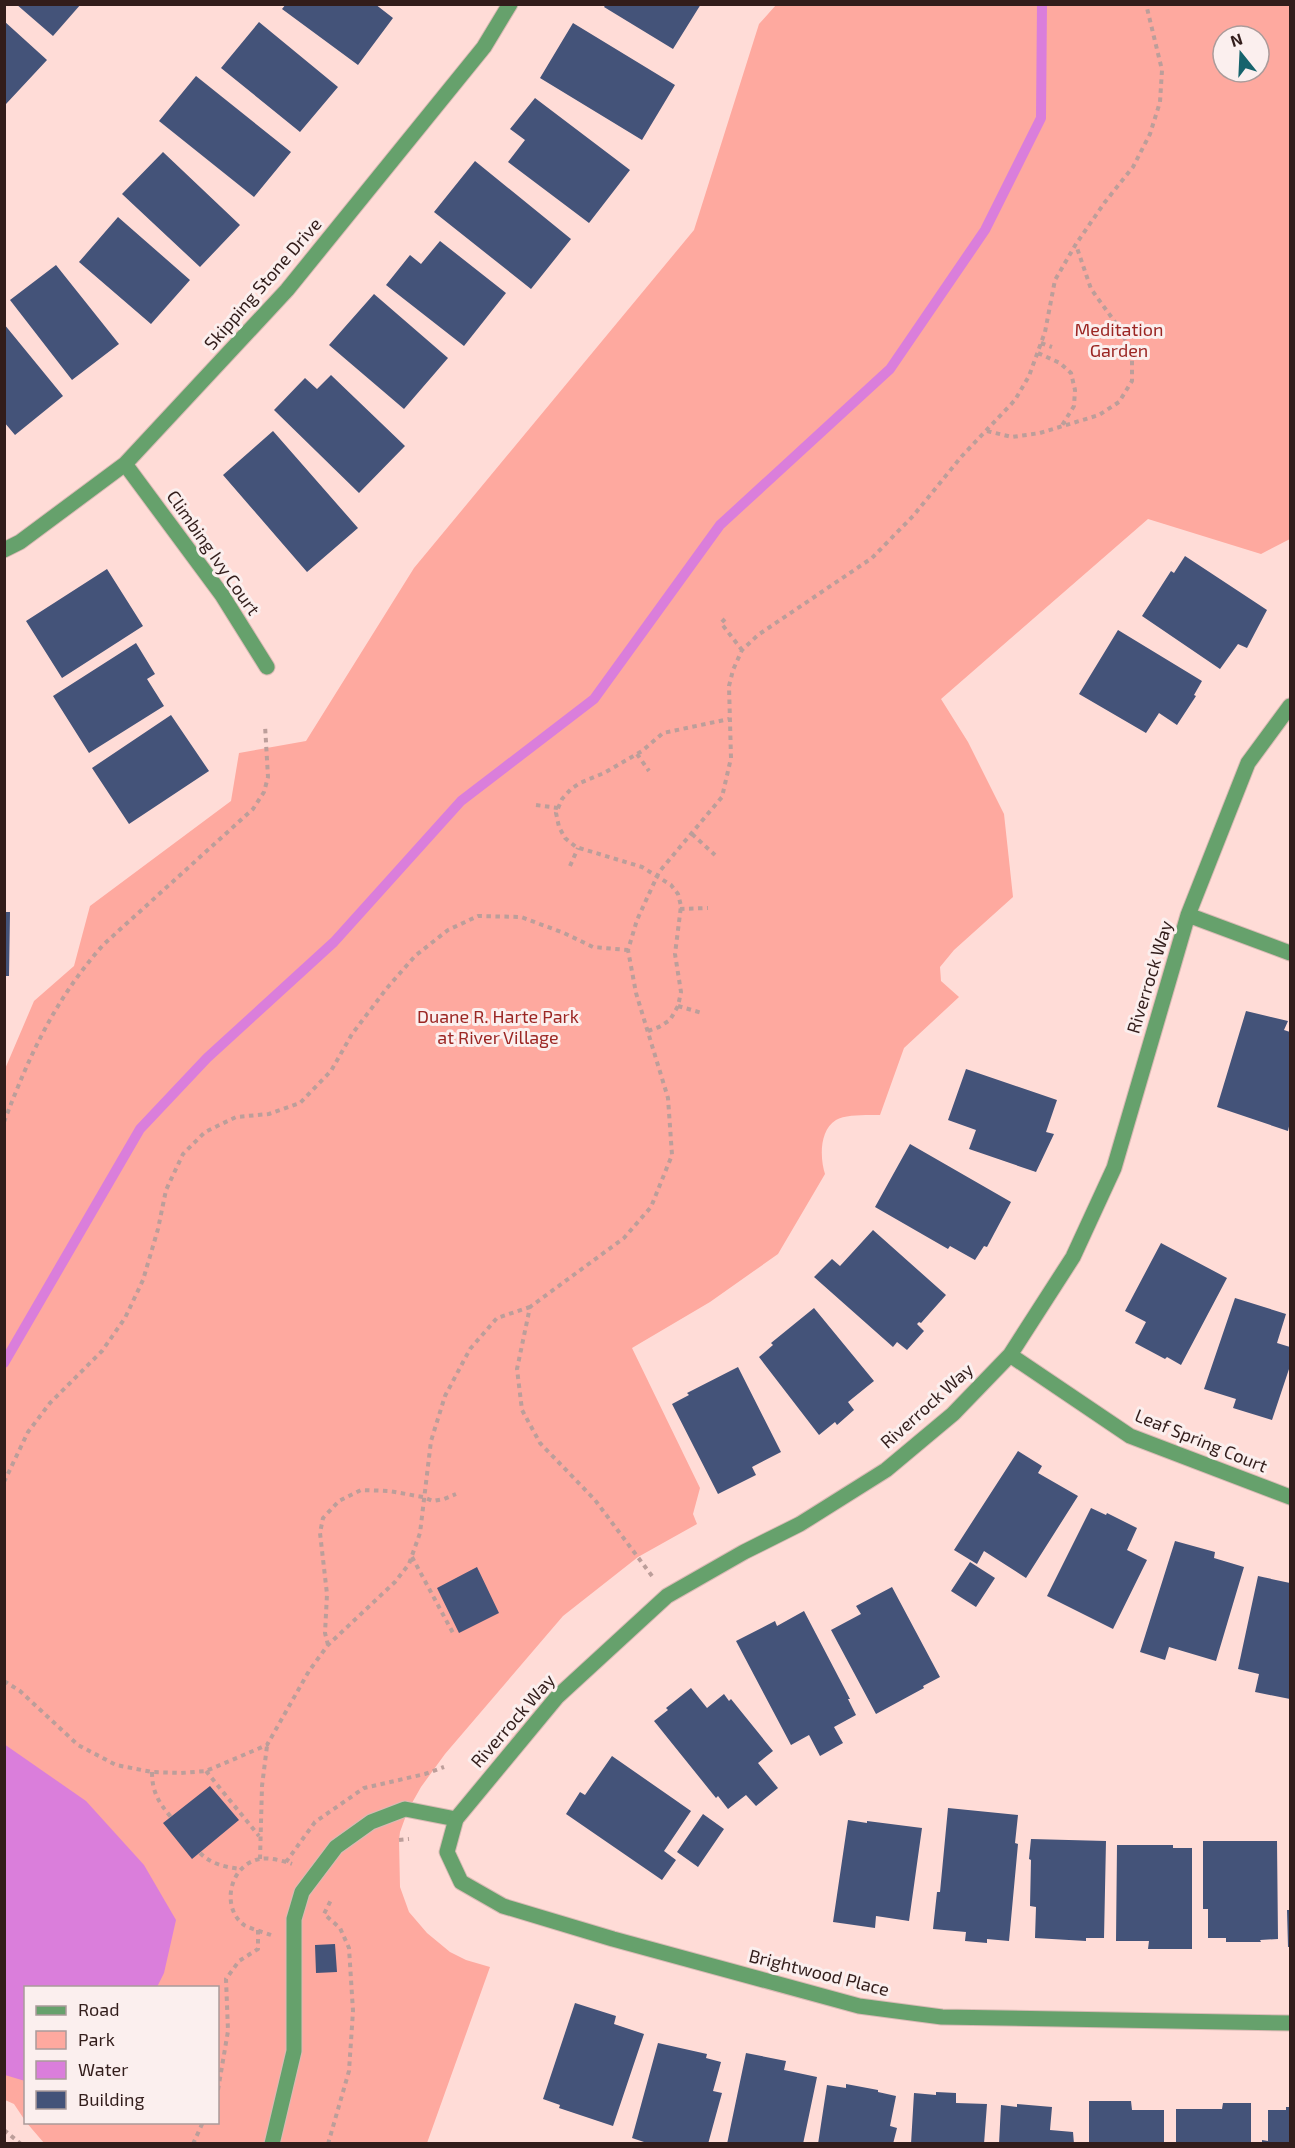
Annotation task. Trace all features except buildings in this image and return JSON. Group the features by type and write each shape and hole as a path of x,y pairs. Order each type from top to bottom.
{"street":[{"name":"Skipping Stone Drive","path":"4,550 20,542 125,464 287,290 484,47 510,4"},
{"name":"Climbing Ivy Court","path":"125,464 222,595 267,667"},
{"name":"Riverrock Way","path":"461,1882 447,1852 456,1820 557,1697 667,1596 744,1552 800,1524 886,1470 953,1414 1010,1355 1073,1257 1114,1168 1188,915 1248,763 1290,706"},
{"path":"1188,915 1290,952"},
{"name":"Leaf Spring Court","path":"1010,1355 1130,1436 1290,1497"},
{"path":"272,2144 294,2051 294,1919 302,1892 336,1847 371,1822 405,1809 456,1820"},
{"name":"Brightwood Place","path":"461,1882 503,1906 613,1939 859,2006 942,2017 1290,2023"}],"path":[{"path":"260,1859 262,1786 267,1745 309,1671 328,1645 395,1582 409,1564 420,1533 431,1441 445,1396 470,1349 497,1318 530,1306 624,1239 651,1207 672,1155 668,1098 636,993 628,951 637,920 658,875 722,797 731,758 729,686 742,650 759,635 872,558 913,516 962,456 1015,400 1029,376 1045,332 1055,280 1076,244 1133,167 1150,134 1160,102 1162,70 1146,4"},
{"path":"987,431 1012,436 1040,433 1099,415 1119,402 1132,381 1132,351 1115,322 1091,289 1076,244"},
{"path":"1041,343 1052,346"},
{"path":"1038,353 1060,363 1071,373 1075,390 1074,406 1061,427"},
{"path":"725,619 721,624 742,650"},
{"path":"648,1031 659,1028 670,1020 678,1006 681,992 675,954 680,909 678,894 658,875 642,867 578,848 565,838 559,827 556,813 562,799 571,789 637,754 663,733 729,719"},
{"path":"4,1122 43,1029 82,968 104,944 253,809 264,792 268,777 265,725"},
{"path":"637,754 649,771"},
{"path":"536,806 558,808"},
{"path":"692,834 715,855"},
{"path":"570,866 578,848"},
{"path":"680,909 708,908"},
{"path":"4,1482 35,1422 50,1403 102,1351 125,1318 143,1280 158,1229 165,1190 183,1154 205,1132 236,1117 269,1114 300,1103 332,1071 352,1034 415,956 448,930 478,916 521,917 593,947 628,951"},
{"path":"678,1006 702,1013"},
{"path":"530,1306 517,1368 522,1410 540,1443 595,1500 667,1596"},
{"path":"328,1645 325,1633 327,1594 320,1533 323,1518 339,1501 361,1490 389,1491 433,1501 456,1494"},
{"path":"412,1556 453,1632"},
{"path":"4,1681 20,1691 78,1744 116,1765 152,1772 206,1771 267,1745"},
{"path":"206,1771 259,1836"},
{"path":"152,1772 154,1793 171,1816"},
{"path":"391,1841 409,1839"},
{"path":"200,1853 215,1863 240,1869"},
{"path":"266,1933 244,1924 231,1907 230,1889 240,1869 260,1859 286,1862"},
{"path":"328,2144 349,2070 353,2011 349,1948 340,1928 324,1914 333,1895"},
{"path":"219,2084 228,2031 226,1978 239,1960 258,1949 258,1930"},
{"path":"193,2144 202,2124"},
{"path":"4,2130 21,2144"}],"green space":[{"name":"Duane R. Harte Park at River Village","path":"776,5 1290,5 1290,539 1261,554 1148,519 941,699 968,742 1004,814 1013,897 954,950 940,967 941,981 959,997 904,1048 880,1115 840,1118 826,1131 822,1145 825,1174 778,1254 710,1302 632,1348 700,1488 693,1514 697,1524 638,1557 563,1616 445,1754 421,1787 408,1810 400,1832 400,1887 409,1912 427,1933 450,1952 466,1960 490,1967 427,2143 44,2143 28,2124 219,2124 219,1986 24,1986 24,2119 14,2104 5,2100 5,1069 34,1001 74,966 90,906 231,801 239,753 306,741 414,568 694,230 759,24"}],"water":[{"path":"4,1744 86,1801 144,1865 176,1920 164,1973 158,1986 24,1986 24,2081 5,2075"}],"waterway":[{"path":"4,1363 140,1129 207,1058 334,942 461,801 594,699 720,525 890,369 985,230 1041,118 1042,4"}],"park label":[{"name":"Meditation Garden","path":"1119,340"}]}
